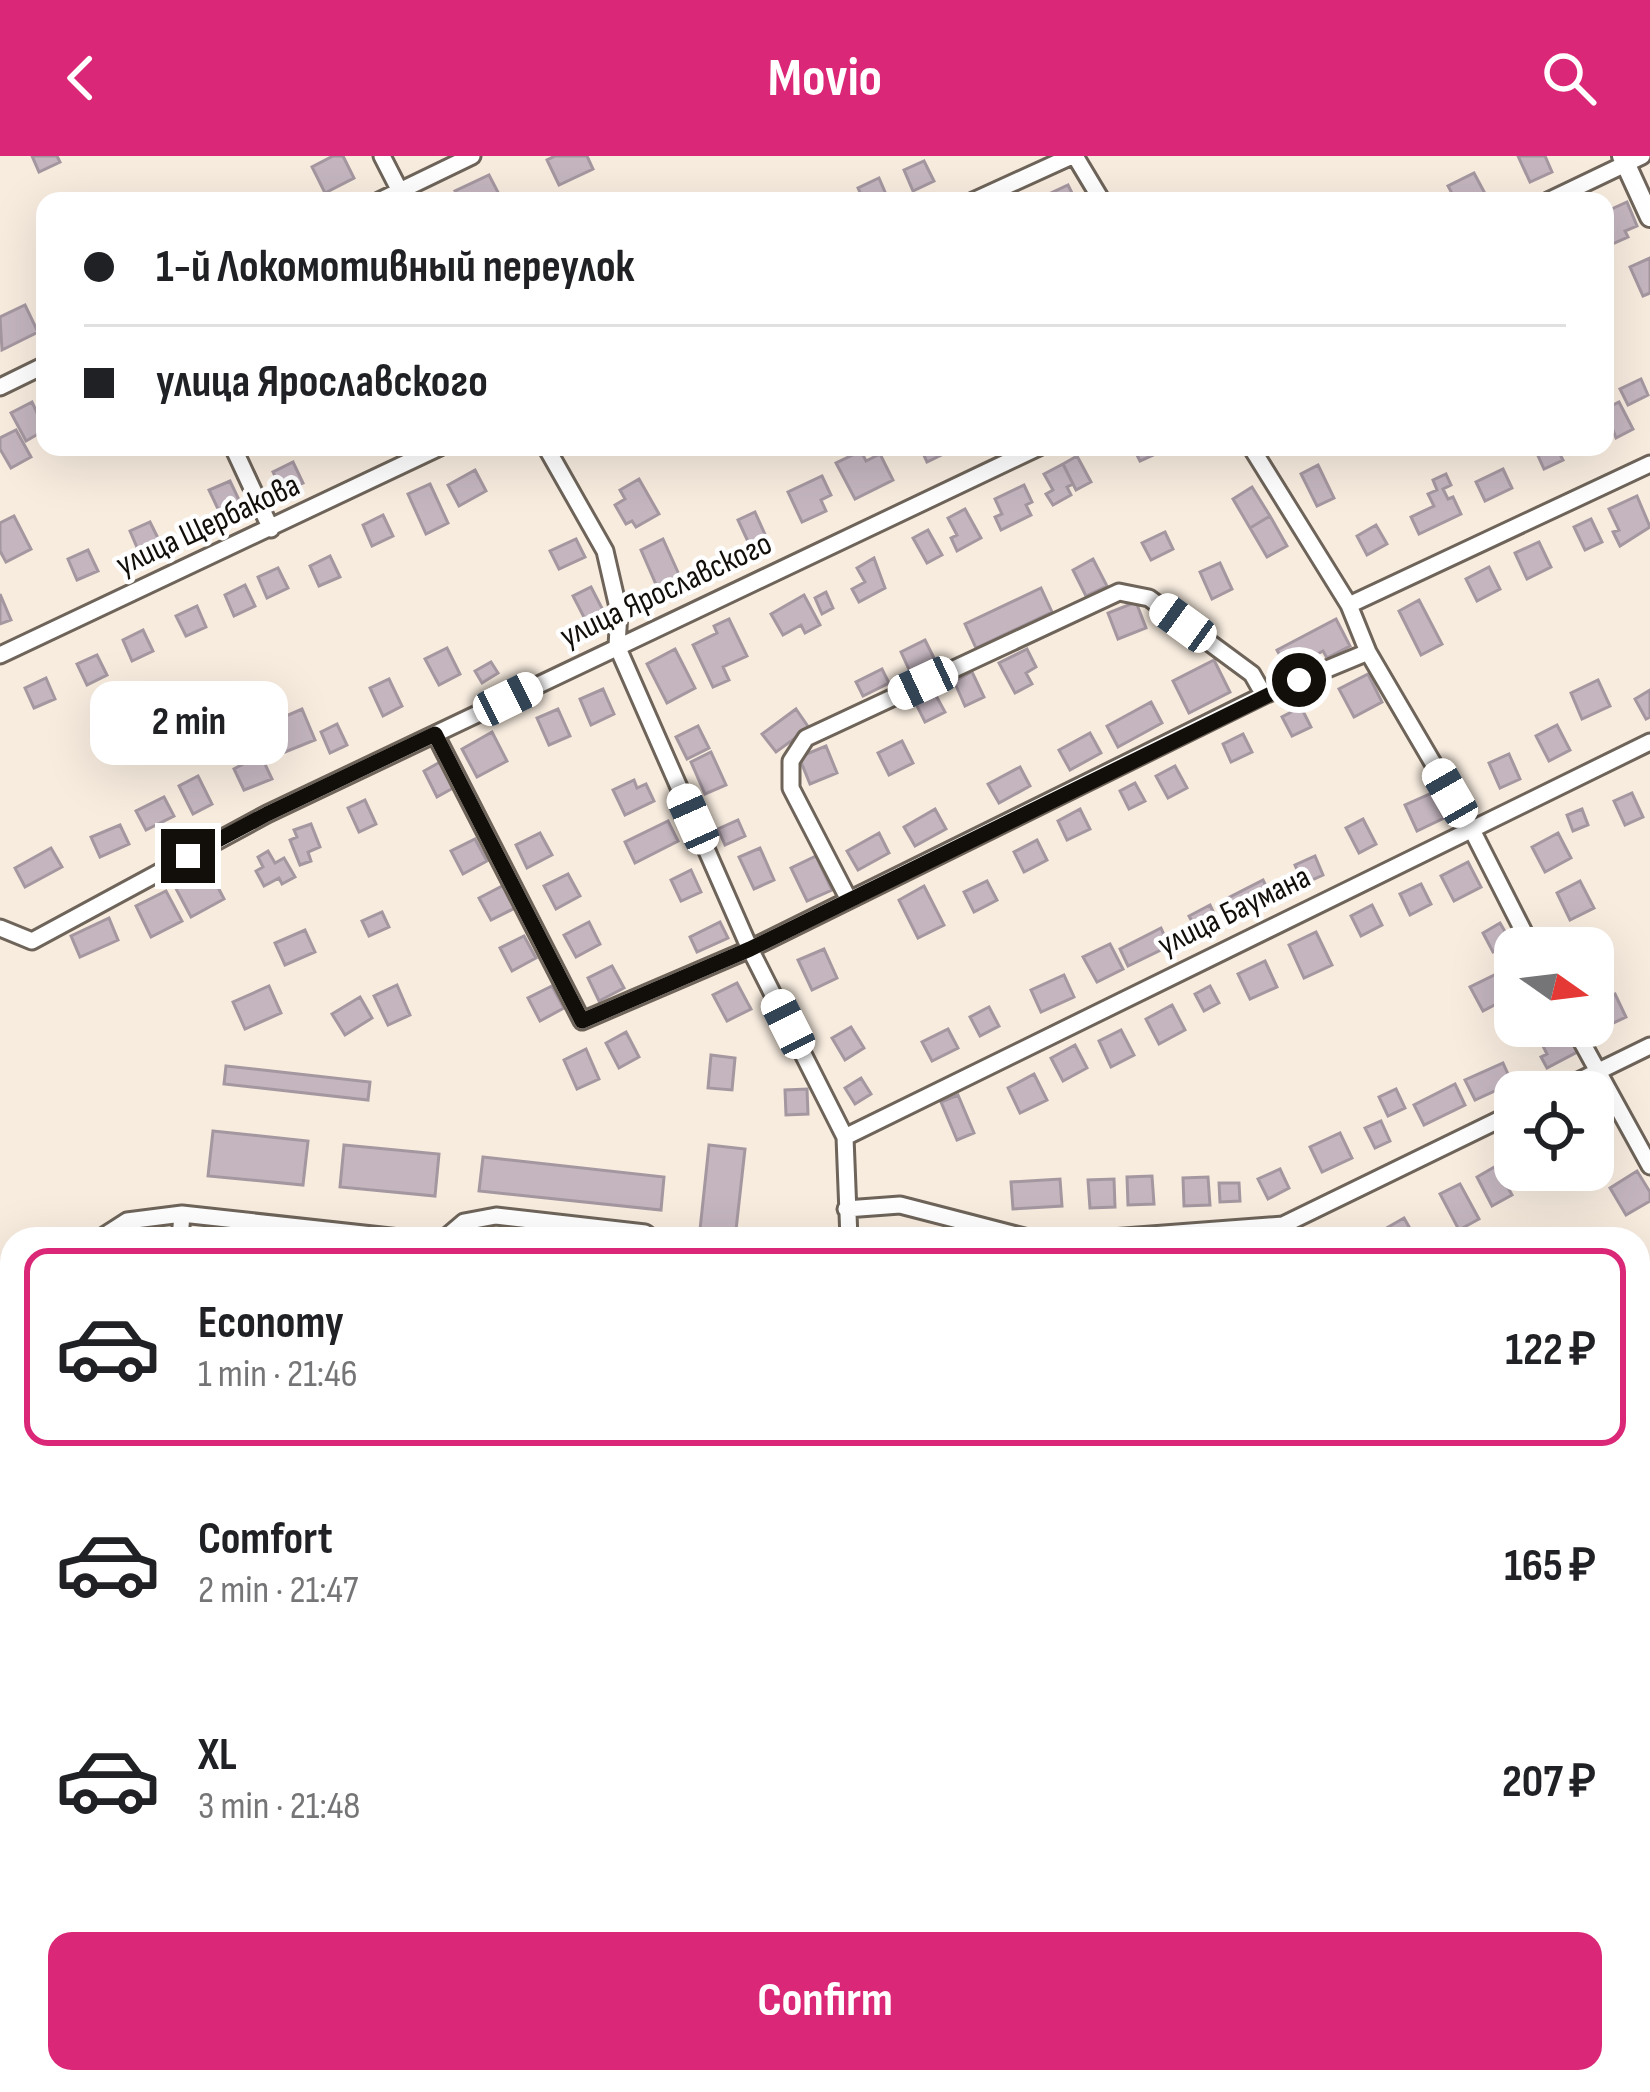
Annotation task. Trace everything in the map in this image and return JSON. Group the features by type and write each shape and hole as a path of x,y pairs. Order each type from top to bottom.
{"street":[{"path":"382,156 400,192"},
{"path":"409,192 472,156"},
{"path":"994,192 1074,156 1096,192"},
{"path":"1565,192 1629,158 1650,217"},
{"path":"0,387 36,369"},
{"path":"237,456 271,529"},
{"name":"улица Щербакова","path":"0,655 421,456"},
{"path":"551,456 605,551 619,612 616,646 750,949 845,1137 848,1227"},
{"name":"улица Ярославского","path":"0,928 32,941 267,814 1020,456"},
{"path":"1257,456 1348,605 1368,652 1471,828 1521,927"},
{"path":"1348,605 1650,464"},
{"path":"849,900 790,788 791,761 806,738 1119,592 1149,598 1252,674 1264,695"},
{"path":"435,734 582,1021 750,949 1264,695 1368,652"},
{"name":"улица Баумана","path":"845,1137 1650,742"},
{"path":"1598,1071 1650,1046"},
{"path":"1614,1103 1650,1166"},
{"path":"1296,1227 1494,1123"},
{"path":"846,1209 900,1205 985,1227"},
{"path":"118,1227 127,1221 182,1214 300,1227"},
{"path":"180,1227 182,1214"},
{"path":"458,1227 496,1216 592,1227"}],"building":[{"path":"32,156 57,156 60,162 39,172"},
{"path":"343,156 354,178 324,192 312,167"},
{"path":"587,156 593,169 559,185 547,160"},
{"path":"1518,156 1545,156 1552,172 1530,182"},
{"path":"924,161 934,181 913,191 904,170"},
{"path":"1474,173 1484,192 1451,192 1448,186"},
{"path":"489,175 498,192 456,192"},
{"path":"879,178 885,192 860,192 858,188"},
{"path":"1627,202 1637,226 1614,243 1614,208"},
{"path":"1650,258 1650,293 1643,296 1630,267"},
{"path":"25,305 36,333 2,350 0,317"},
{"path":"1641,379 1648,395 1628,405 1620,389"},
{"path":"32,402 36,435 26,441 11,413"},
{"path":"1619,402 1633,429 1616,438 1614,433 1614,404"},
{"path":"16,430 31,457 11,468 0,449 0,438"},
{"path":"851,456 864,456 866,461 881,456 893,480 855,499 836,463"},
{"path":"1077,456 1091,482 1076,490 1063,464"},
{"path":"1538,456 1561,456 1563,460 1544,469"},
{"path":"293,462 303,483 283,492 273,472"},
{"path":"1063,464 1073,484 1067,487 1071,495 1053,505 1046,494 1053,490 1044,474"},
{"path":"1318,465 1334,498 1317,506 1301,474"},
{"path":"1503,469 1512,488 1485,501 1476,482"},
{"path":"475,470 486,491 459,506 448,485"},
{"path":"1446,474 1451,485 1443,489 1461,514 1419,534 1411,517 1434,506 1428,494 1437,490 1433,480"},
{"path":"822,476 831,495 821,500 826,511 802,522 788,492"},
{"path":"639,479 659,514 636,527 632,521 626,524 615,505 625,499 620,490"},
{"path":"230,481 240,502 219,511 209,490"},
{"path":"430,484 448,523 426,534 408,494"},
{"path":"1024,485 1032,502 1026,505 1031,515 1001,530 995,517 1002,514 995,499"},
{"path":"1252,487 1270,516 1250,528 1233,499"},
{"path":"1637,496 1650,527 1620,546 1613,532 1619,530 1609,509"},
{"path":"965,509 981,538 957,551 951,538 957,535 948,518"},
{"path":"755,512 767,539 750,546 738,520"},
{"path":"383,515 393,536 372,546 363,525"},
{"path":"14,516 31,549 6,562 0,551 0,523"},
{"path":"1270,516 1287,546 1267,557 1250,528"},
{"path":"1591,519 1602,542 1585,550 1574,527"},
{"path":"150,522 160,542 139,552 130,531"},
{"path":"1376,525 1387,544 1367,555 1357,536"},
{"path":"928,530 942,555 927,563 913,538"},
{"path":"1165,532 1173,549 1151,560 1142,543"},
{"path":"576,539 585,557 559,569 550,551"},
{"path":"663,539 681,579 658,589 641,550"},
{"path":"1539,542 1551,567 1527,579 1515,553"},
{"path":"88,550 98,571 77,580 68,559"},
{"path":"330,556 340,577 319,586 310,566"},
{"path":"874,558 885,588 859,602 852,589 865,582 857,568"},
{"path":"1093,559 1107,586 1086,596 1073,570"},
{"path":"1220,563 1232,589 1212,599 1200,572"},
{"path":"1489,567 1500,589 1477,601 1466,579"},
{"path":"278,568 288,588 267,598 258,577"},
{"path":"245,585 255,606 234,616 225,595"},
{"path":"591,587 605,614 587,623 573,596"},
{"path":"1041,588 1052,612 976,648 965,624"},
{"path":"826,592 833,608 822,614 815,598"},
{"path":"0,594 11,620 0,624"},
{"path":"804,595 820,625 805,633 801,625 783,635 771,614"},
{"path":"1419,600 1442,644 1421,655 1399,611"},
{"path":"1136,602 1146,628 1118,639 1108,613"},
{"path":"197,606 206,627 186,636 176,616"},
{"path":"729,619 747,656 723,667 729,680 713,687 693,645 717,633 714,626"},
{"path":"1336,619 1350,646 1327,658 1323,651 1288,670 1277,650"},
{"path":"143,630 153,651 132,661 123,640"},
{"path":"925,640 937,664 912,676 901,652"},
{"path":"447,648 460,674 439,685 425,659"},
{"path":"675,649 695,688 667,703 647,664"},
{"path":"1027,649 1036,667 1026,673 1032,684 1015,693 999,663"},
{"path":"97,655 107,675 87,685 77,664"},
{"path":"1214,660 1230,692 1189,713 1173,681"},
{"path":"491,662 498,673 482,683 475,671"},
{"path":"882,669 889,683 863,696 856,682"},
{"path":"972,672 984,697 965,706 954,681"},
{"path":"1368,674 1382,702 1354,717 1339,689"},
{"path":"46,678 55,699 34,708 25,688"},
{"path":"389,679 402,706 383,716 370,688"},
{"path":"1598,680 1610,706 1582,719 1571,693"},
{"path":"603,689 614,714 591,725 580,699"},
{"path":"933,690 945,712 925,722 914,700"},
{"path":"1650,690 1650,717 1646,719 1635,699"},
{"path":"1151,702 1162,723 1118,747 1107,726"},
{"path":"1301,707 1311,727 1292,736 1282,717"},
{"path":"302,709 315,740 285,752 272,722"},
{"path":"558,709 570,736 549,745 537,718"},
{"path":"796,709 809,728 776,752 762,734"},
{"path":"337,724 347,745 330,753 321,732"},
{"path":"1557,725 1570,750 1549,761 1536,736"},
{"path":"698,726 709,748 687,759 676,737"},
{"path":"492,732 507,761 477,777 462,749"},
{"path":"1090,733 1101,753 1070,770 1059,750"},
{"path":"1243,734 1252,752 1231,762 1223,744"},
{"path":"902,741 913,763 889,775 878,753"},
{"path":"253,745 256,751 267,746 273,757 264,762 272,779 244,790 234,769 247,762 241,751"},
{"path":"826,746 837,773 810,784 799,757"},
{"path":"711,752 726,785 705,794 691,762"},
{"path":"1509,754 1520,779 1500,788 1489,763"},
{"path":"442,761 455,787 437,797 424,771"},
{"path":"1175,766 1187,788 1168,798 1156,776"},
{"path":"1020,767 1030,786 999,803 988,784"},
{"path":"198,776 212,804 193,814 179,786"},
{"path":"634,780 637,788 646,784 654,801 625,815 613,790"},
{"path":"1135,783 1145,801 1129,809 1120,791"},
{"path":"1432,793 1444,818 1417,831 1405,805"},
{"path":"1632,793 1643,817 1625,825 1614,801"},
{"path":"164,797 174,816 146,830 136,811"},
{"path":"365,800 376,824 359,832 348,808"},
{"path":"935,809 946,829 915,846 904,827"},
{"path":"1080,809 1090,829 1067,840 1058,821"},
{"path":"1582,809 1588,825 1573,831 1567,815"},
{"path":"1363,819 1376,844 1359,853 1346,828"},
{"path":"738,820 745,836 725,845 718,829"},
{"path":"668,821 678,841 635,863 625,842"},
{"path":"311,824 320,847 308,852 311,861 300,865 290,840 297,837 294,830"},
{"path":"120,825 129,844 100,857 91,837"},
{"path":"540,833 552,855 527,868 516,845"},
{"path":"879,833 889,853 858,870 847,851"},
{"path":"1558,833 1571,858 1545,872 1532,847"},
{"path":"475,839 487,861 463,874 451,851"},
{"path":"1037,840 1047,860 1024,872 1014,852"},
{"path":"51,848 62,867 25,887 15,868"},
{"path":"760,848 774,880 754,889 739,857"},
{"path":"268,851 275,863 284,858 295,877 264,886 256,871 263,867 258,857"},
{"path":"816,856 832,890 807,901 791,868"},
{"path":"1315,856 1323,875 1303,884 1295,865"},
{"path":"1468,862 1481,887 1454,901 1441,876"},
{"path":"208,868 224,899 191,917 174,885"},
{"path":"691,870 701,892 681,901 671,880"},
{"path":"568,874 580,896 556,909 544,886"},
{"path":"1263,880 1274,902 1238,919 1228,898"},
{"path":"987,881 997,900 974,912 964,892"},
{"path":"1580,881 1594,908 1570,920 1557,893"},
{"path":"1421,884 1431,904 1410,915 1400,894"},
{"path":"504,885 515,908 491,920 479,898"},
{"path":"924,886 944,925 918,938 899,900"},
{"path":"166,891 182,921 151,937 136,906"},
{"path":"1210,905 1219,924 1199,934 1189,916"},
{"path":"1372,905 1382,925 1361,936 1351,916"},
{"path":"382,912 389,927 369,936 362,921"},
{"path":"109,918 118,940 80,957 71,936"},
{"path":"589,922 600,944 576,957 564,935"},
{"path":"720,922 728,938 697,952 690,937"},
{"path":"1500,923 1502,927 1494,927 1494,951 1493,952 1483,933"},
{"path":"1161,928 1169,946 1128,966 1120,949"},
{"path":"305,930 315,952 285,965 275,943"},
{"path":"1316,932 1332,965 1304,978 1289,945"},
{"path":"524,936 536,958 512,971 500,948"},
{"path":"1110,944 1123,969 1097,982 1083,957"},
{"path":"824,949 837,978 812,990 798,960"},
{"path":"1265,961 1277,987 1250,999 1238,974"},
{"path":"612,966 624,988 599,1001 588,978"},
{"path":"1064,975 1074,997 1041,1012 1031,990"},
{"path":"1494,975 1494,1005 1483,1011 1470,987"},
{"path":"737,983 751,1009 727,1021 713,995"},
{"path":"397,985 410,1015 388,1025 374,996"},
{"path":"269,986 281,1013 245,1029 233,1002"},
{"path":"552,986 564,1008 540,1021 528,998"},
{"path":"1210,986 1219,1003 1204,1011 1195,994"},
{"path":"1614,994 1626,1017 1614,1023"},
{"path":"360,997 372,1018 345,1035 332,1014"},
{"path":"1172,1005 1185,1030 1159,1044 1146,1019"},
{"path":"989,1007 999,1026 980,1036 970,1017"},
{"path":"851,1027 864,1048 845,1060 832,1038"},
{"path":"948,1029 958,1048 932,1061 922,1042"},
{"path":"1121,1030 1134,1055 1111,1067 1099,1041"},
{"path":"626,1032 639,1057 619,1068 606,1043"},
{"path":"1075,1045 1087,1068 1063,1081 1051,1058"},
{"path":"1544,1047 1577,1047 1579,1051 1547,1068 1541,1057 1547,1054"},
{"path":"586,1049 599,1079 577,1089 564,1060"},
{"path":"711,1055 735,1058 732,1090 708,1088"},
{"path":"1503,1063 1507,1071 1494,1071 1494,1091 1475,1100 1465,1080"},
{"path":"226,1066 370,1082 368,1100 224,1084"},
{"path":"1034,1074 1047,1100 1020,1113 1008,1088"},
{"path":"861,1078 871,1094 855,1104 845,1088"},
{"path":"1455,1084 1465,1105 1424,1125 1414,1105"},
{"path":"807,1089 808,1114 786,1115 785,1090"},
{"path":"1396,1089 1405,1108 1388,1116 1379,1097"},
{"path":"958,1095 974,1133 957,1140 941,1102"},
{"path":"1381,1121 1390,1141 1375,1148 1365,1128"},
{"path":"213,1131 308,1141 303,1185 208,1176"},
{"path":"1340,1133 1352,1158 1322,1172 1310,1147"},
{"path":"344,1145 439,1154 435,1196 340,1187"},
{"path":"709,1145 745,1149 736,1227 700,1227"},
{"path":"483,1157 664,1177 661,1210 479,1191"},
{"path":"1494,1167 1494,1191 1512,1195 1492,1206 1477,1177"},
{"path":"1280,1169 1289,1188 1268,1199 1258,1179"},
{"path":"1637,1171 1650,1201 1626,1215 1612,1191"},
{"path":"1152,1176 1154,1204 1128,1205 1127,1177"},
{"path":"1208,1177 1210,1205 1184,1206 1183,1178"},
{"path":"1060,1179 1062,1206 1013,1209 1011,1182"},
{"path":"1114,1179 1115,1207 1090,1208 1088,1180"},
{"path":"1219,1183 1239,1183 1240,1201 1220,1202"},
{"path":"1460,1184 1479,1219 1457,1227 1440,1194"},
{"path":"1404,1218 1409,1227 1388,1227"}],"route":[{"path":"188,856 435,734 582,1021 750,949 1299,680"}]}
